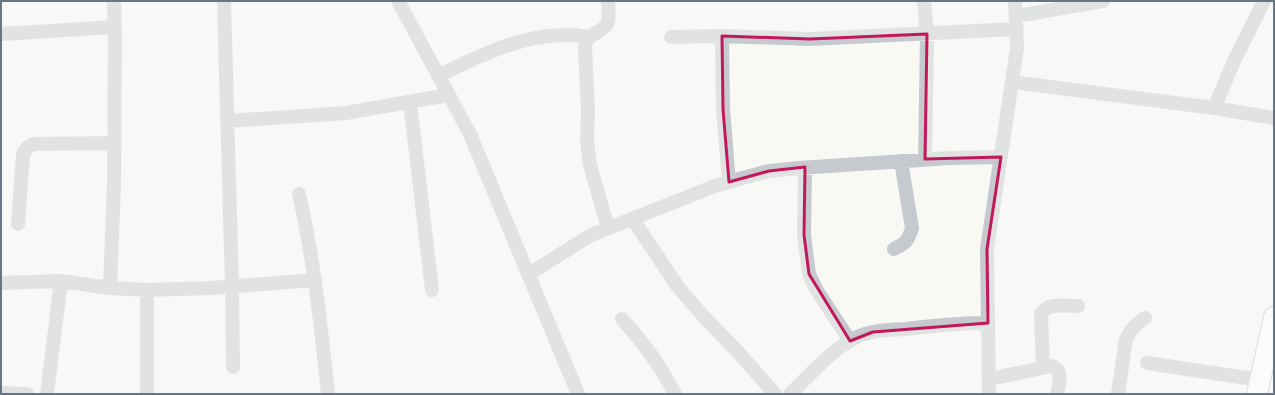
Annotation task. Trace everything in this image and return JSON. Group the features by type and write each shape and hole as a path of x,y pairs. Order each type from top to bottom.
{"street":[{"path":"110,288 114,185 114,1"},
{"path":"224,1 233,367"},
{"path":"398,1 448,96 470,134 578,394"},
{"path":"608,1 607,24 589,37 586,40 585,46 588,112 587,140 590,165 608,228"},
{"path":"924,1 927,34 925,159"},
{"path":"989,394 987,249 1017,48 1015,1"},
{"path":"670,37 722,36 810,39 927,34 1016,22 1103,1"},
{"path":"1214,108 1235,58 1264,1"},
{"path":"1,34 115,27"},
{"path":"438,76 481,55 515,43 545,36 558,35 589,37"},
{"path":"722,36 723,109 729,182"},
{"path":"1012,82 1214,108 1274,118"},
{"path":"227,121 346,113 448,96"},
{"path":"410,102 432,290"},
{"path":"18,224 23,154 27,148 33,144 114,143"},
{"path":"529,274 591,235 729,182 769,171 925,159 1001,157"},
{"path":"894,249 904,244 909,239 912,228 901,161"},
{"path":"805,168 804,235 808,274 850,341"},
{"path":"299,194 308,233 315,280 328,394"},
{"path":"632,218 678,287 775,394"},
{"path":"1,283 61,281 110,288 147,290 232,287 315,280"},
{"path":"47,394 61,281"},
{"path":"147,290 147,394"},
{"path":"1043,368 1041,314 1049,306 1078,306"},
{"path":"1118,394 1126,339 1129,332 1136,324 1145,318"},
{"path":"622,319 655,359 675,394"},
{"path":"790,394 842,346 855,338 873,332 967,322 988,323"},
{"path":"1147,363 1259,387 1273,324"},
{"path":"989,379 1052,366 1057,368 1059,371 1060,378 1057,394"},
{"path":"1,393 27,394"}],"highlighted area":[{"path":"927,34 925,159 1001,157 987,249 988,323 873,332 850,341 809,274 804,235 805,167 769,171 729,182 723,109 722,36 810,39"}]}
